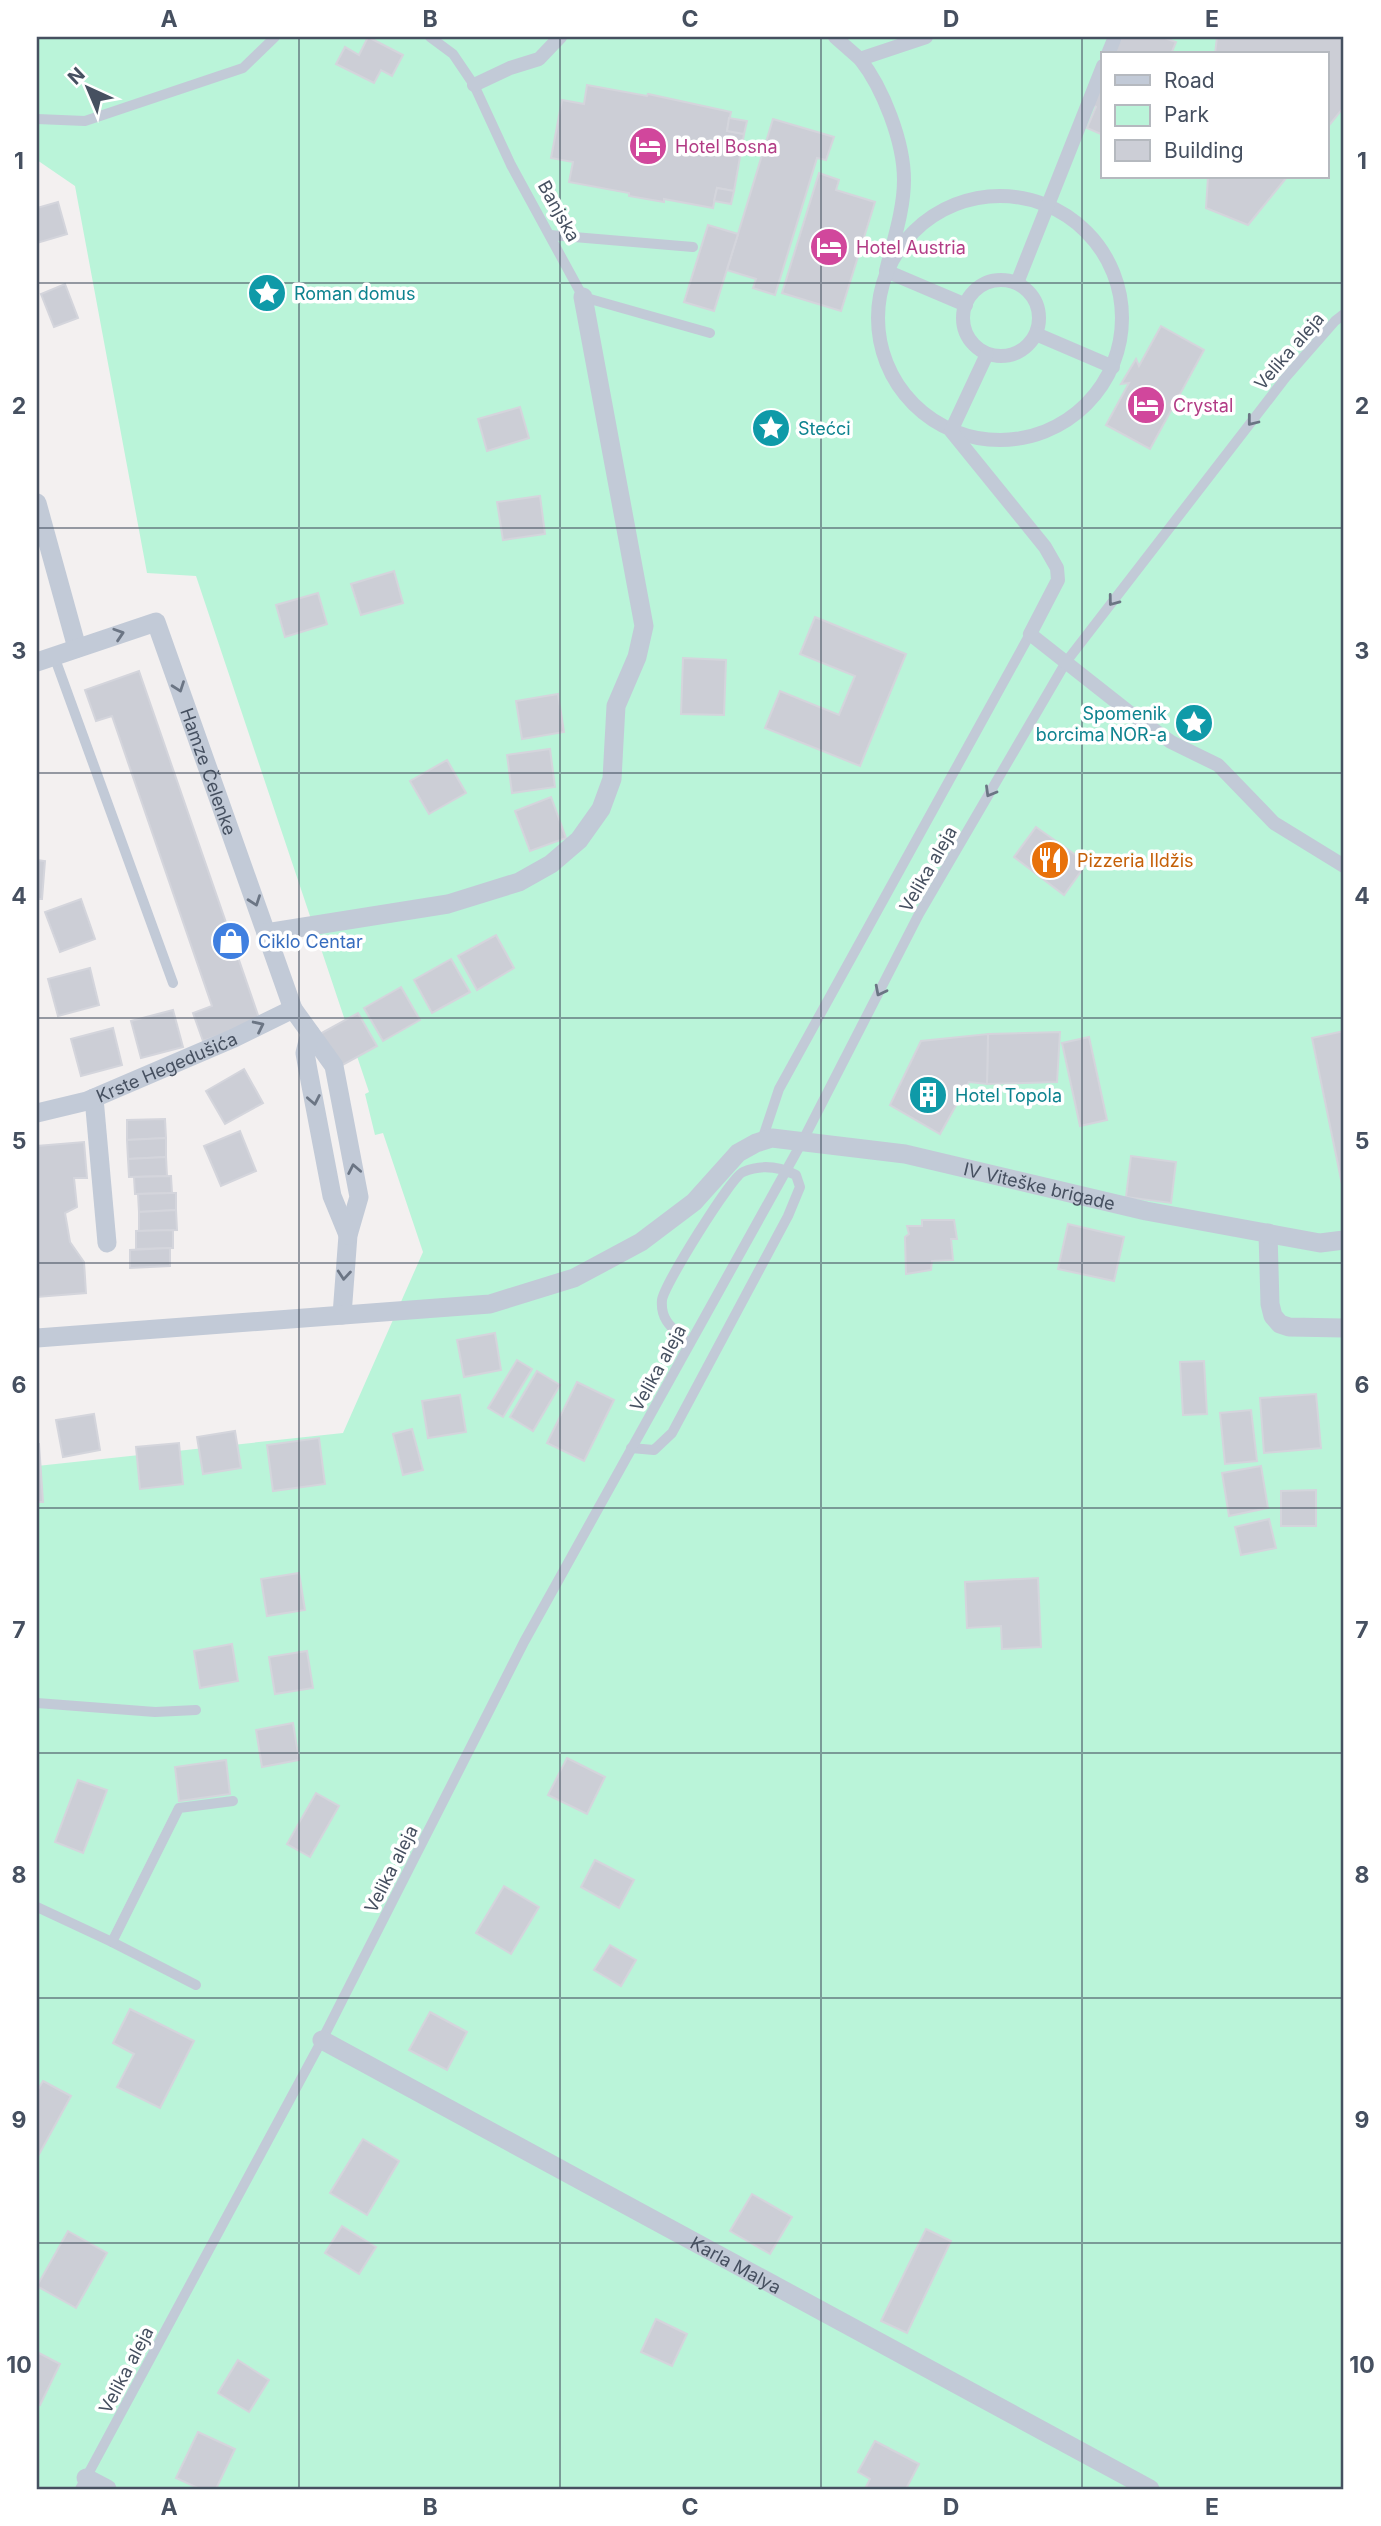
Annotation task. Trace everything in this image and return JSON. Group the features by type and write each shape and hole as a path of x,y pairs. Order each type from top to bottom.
{"street":[{"path":"474,85 510,68 539,59 560,37"},
{"path":"835,37 860,59 878,87 898,142 902,162 902,204 886,271 877,309 879,344 895,384 921,413 951,431 991,441 1027,438 1072,418 1093,399 1113,367 1121,340 1123,318 1121,295 1115,275 1098,243 1075,220 1049,205 1011,195 975,197 948,206 914,230 886,271"},
{"path":"860,59 926,37"},
{"path":"1017,283 1101,71"},
{"path":"886,271 966,305"},
{"path":"1005,280 1017,283 1035,299 1039,311 1036,334 1030,344 1010,356 987,354 969,339 963,316 966,305 972,294 981,286 1005,280"},
{"path":"266,933 448,904 519,882 551,864 579,840 601,808 612,779 616,706 637,657 644,626 583,297"},
{"path":"1036,334 1113,367"},
{"path":"951,431 987,354"},
{"path":"951,431 1045,547 1058,568 1058,580 1030,634 1171,742 1218,765 1274,823 1344,866"},
{"path":"37,503 77,648"},
{"name":"Hamze Čelenke","path":"45,659 156,622 293,1009 334,1066 359,1197 348,1235 342,1315"},
{"name":"Krste Hegedušića","path":"37,1113 94,1098 234,1038 293,1009"},
{"name":"Hamze Čelenke","path":"310,1033 305,1053 313,1096 332,1196 348,1235"},
{"path":"94,1098 107,1243"},
{"name":"IV Viteške brigade","path":"762,1140 772,1138 905,1154 1146,1211 1321,1243 1344,1240"},
{"path":"37,1338 491,1304 574,1278 641,1242 694,1202 738,1153 762,1140"},
{"path":"1268,1233 1270,1304 1273,1316 1280,1324 1289,1327 1344,1328"},
{"name":"Karla Malya","path":"322,2039 1150,2489"},
{"path":"83,2484 107,2489"}],"lane":[{"path":"37,119 85,121 243,68 275,37"},
{"name":"Banjska","path":"430,37 453,54 474,85 511,164 583,297"},
{"path":"550,235 693,247"},
{"path":"583,297 709,333"},
{"name":"Velika aleja","path":"83,2484 322,2039 524,1642 802,1142 919,914 1066,662 1286,377 1344,314"},
{"path":"762,1140 779,1089 1030,634"},
{"path":"45,659 173,983"},
{"path":"631,1447 654,1450 672,1433 788,1216 800,1187 796,1175 766,1166 741,1172 682,1259 662,1298 665,1321 689,1344"},
{"path":"37,1703 155,1712 196,1710"},
{"path":"112,1942 179,1808 233,1801"},
{"path":"37,1907 196,1985"}],"green space":[{"path":"37,37 1344,37 1344,2489 37,2489 37,1466 343,1433 423,1252 383,1133 375,1135 365,1094 369,1092 196,576 147,573 75,186 37,160"}],"building":[{"path":"368,37 403,55 392,76 381,70 374,83 336,64 345,47 359,55"},
{"path":"1122,37 1162,37 1176,42 1172,52 1114,52"},
{"path":"1217,37 1344,37 1344,107 1328,127 1328,52 1215,52"},
{"name":"Hotel Bosna","path":"587,85 647,96 648,94 731,112 727,131 744,134 734,191 717,188 713,208 629,196 629,193 569,182 573,162 551,158 562,100 584,104"},
{"path":"1098,87 1101,88 1101,134 1087,128 1096,107 1091,104"},
{"path":"729,118 747,121 744,134 727,131"},
{"path":"773,119 834,137 826,160 817,158 775,295 753,288 756,279 727,270"},
{"name":"Hotel Austria","path":"819,173 839,180 836,190 875,202 841,311 782,293"},
{"path":"1208,178 1286,178 1248,225 1206,208"},
{"path":"717,188 734,191 731,204 714,201"},
{"path":"58,202 67,234 37,243 37,208"},
{"path":"708,225 738,234 714,311 684,302"},
{"path":"65,284 78,318 54,327 41,294"},
{"name":"Crystal","path":"1161,326 1204,350 1150,449 1106,425 1129,383 1121,384 1136,359 1139,366"},
{"path":"520,407 529,438 487,451 478,419"},
{"path":"540,496 545,534 503,540 497,502"},
{"path":"394,571 403,603 361,615 351,584"},
{"path":"318,593 327,624 285,637 276,605"},
{"path":"815,617 906,654 860,766 765,728 780,691 839,715 855,676 800,654"},
{"path":"683,658 726,660 724,715 681,714"},
{"path":"139,671 260,1021 203,1041 193,1013 212,1006 112,716 96,721 85,690"},
{"path":"558,694 564,732 522,739 516,701"},
{"path":"550,749 555,787 512,793 507,755"},
{"path":"447,760 466,793 429,814 410,781"},
{"path":"551,797 566,838 530,851 515,811"},
{"name":"Pizzeria Ildžis","path":"1036,827 1087,863 1064,895 1014,857"},
{"path":"37,860 45,861 42,899 37,899"},
{"path":"81,899 95,939 60,952 45,912"},
{"path":"496,935 514,968 477,990 458,956"},
{"path":"451,959 470,992 432,1013 414,980"},
{"path":"90,968 99,1005 58,1016 48,979"},
{"path":"401,987 420,1020 383,1041 364,1008"},
{"path":"173,1010 183,1047 141,1058 131,1021"},
{"path":"358,1013 377,1046 339,1067 320,1034"},
{"path":"113,1028 122,1065 81,1076 71,1039"},
{"path":"1344,1031 1344,1194 1312,1038"},
{"path":"1060,1032 1057,1082 987,1084 988,1034"},
{"name":"Hotel Topola","path":"988,1034 987,1084 969,1082 940,1134 890,1105 921,1041"},
{"path":"1089,1037 1107,1120 1080,1126 1062,1043"},
{"path":"244,1069 263,1103 225,1124 206,1091"},
{"path":"165,1119 166,1138 127,1140 127,1120"},
{"path":"240,1131 256,1171 221,1186 204,1146"},
{"path":"166,1138 166,1157 128,1159 127,1140"},
{"path":"84,1142 87,1178 74,1178 77,1207 65,1213 70,1242 84,1262 86,1293 37,1297 37,1146"},
{"path":"1131,1156 1176,1162 1171,1203 1126,1197"},
{"path":"166,1157 167,1176 129,1177 128,1159"},
{"path":"171,1176 172,1193 135,1194 134,1177"},
{"path":"176,1193 176,1210 139,1212 138,1194"},
{"path":"176,1210 177,1230 139,1231 139,1212"},
{"path":"922,1220 954,1220 957,1239 951,1239 953,1260 932,1261 931,1270 906,1274 905,1237 909,1234 907,1226 922,1226"},
{"path":"1068,1224 1124,1237 1114,1281 1058,1269"},
{"path":"173,1230 173,1248 136,1249 136,1231"},
{"path":"170,1248 170,1266 130,1268 130,1250"},
{"path":"495,1333 501,1370 464,1377 457,1340"},
{"path":"517,1360 532,1369 503,1417 488,1408"},
{"path":"1204,1361 1207,1414 1183,1415 1180,1362"},
{"path":"537,1371 560,1385 533,1431 510,1417"},
{"path":"577,1382 614,1400 584,1461 547,1443"},
{"path":"1316,1394 1321,1448 1264,1453 1260,1398"},
{"path":"460,1395 466,1432 428,1438 422,1401"},
{"path":"1251,1410 1257,1461 1225,1464 1220,1413"},
{"path":"94,1414 100,1450 63,1457 56,1420"},
{"path":"412,1429 423,1470 403,1475 393,1434"},
{"path":"235,1431 241,1468 203,1474 197,1437"},
{"path":"319,1438 325,1484 273,1491 267,1445"},
{"path":"179,1443 183,1484 140,1489 136,1447"},
{"path":"39,1444 43,1502 37,1502"},
{"path":"1261,1466 1268,1508 1229,1516 1222,1473"},
{"path":"1316,1490 1316,1526 1281,1526 1281,1491"},
{"path":"1269,1519 1276,1548 1241,1555 1235,1527"},
{"path":"299,1573 305,1610 267,1616 261,1579"},
{"path":"1038,1578 1041,1647 1002,1649 1001,1626 967,1628 965,1582"},
{"path":"232,1644 238,1681 200,1688 194,1651"},
{"path":"307,1651 313,1688 275,1694 269,1657"},
{"path":"293,1723 299,1760 262,1767 256,1730"},
{"path":"567,1758 605,1777 587,1814 548,1795"},
{"path":"226,1760 230,1794 179,1801 175,1767"},
{"path":"78,1780 107,1790 83,1853 55,1842"},
{"path":"316,1793 339,1806 310,1857 287,1844"},
{"path":"595,1860 634,1880 619,1908 581,1887"},
{"path":"504,1886 539,1907 511,1954 476,1933"},
{"path":"610,1945 636,1960 621,1986 594,1970"},
{"path":"130,2009 194,2041 160,2108 117,2087 134,2054 113,2043"},
{"path":"430,2012 467,2032 447,2070 409,2050"},
{"path":"43,2081 71,2096 37,2158 37,2091"},
{"path":"363,2139 399,2161 367,2215 330,2193"},
{"path":"752,2194 792,2217 770,2254 730,2231"},
{"path":"342,2226 376,2247 359,2274 325,2253"},
{"path":"926,2229 951,2241 907,2333 881,2321"},
{"path":"68,2231 107,2253 76,2308 37,2286"},
{"path":"656,2319 687,2334 672,2366 641,2352"},
{"path":"37,2352 60,2364 40,2405 37,2403"},
{"path":"238,2360 269,2380 249,2412 218,2393"},
{"path":"198,2432 235,2449 216,2489 200,2489 176,2478"},
{"path":"875,2441 919,2464 906,2489 865,2489 870,2479 858,2472"}],"place":[{"name":"Hotel Bosna","path":"648,146"},
{"name":"Hotel Austria","path":"829,247"},
{"name":"Roman domus","path":"267,293"},
{"name":"Crystal","path":"1146,405"},
{"name":"Stećci","path":"771,428"},
{"name":"Spomenik borcima NOR-a","path":"1194,723"},
{"name":"Pizzeria Ildžis","path":"1050,860"},
{"name":"Ciklo Centar","path":"231,941"},
{"name":"Hotel Topola","path":"928,1095"}]}
